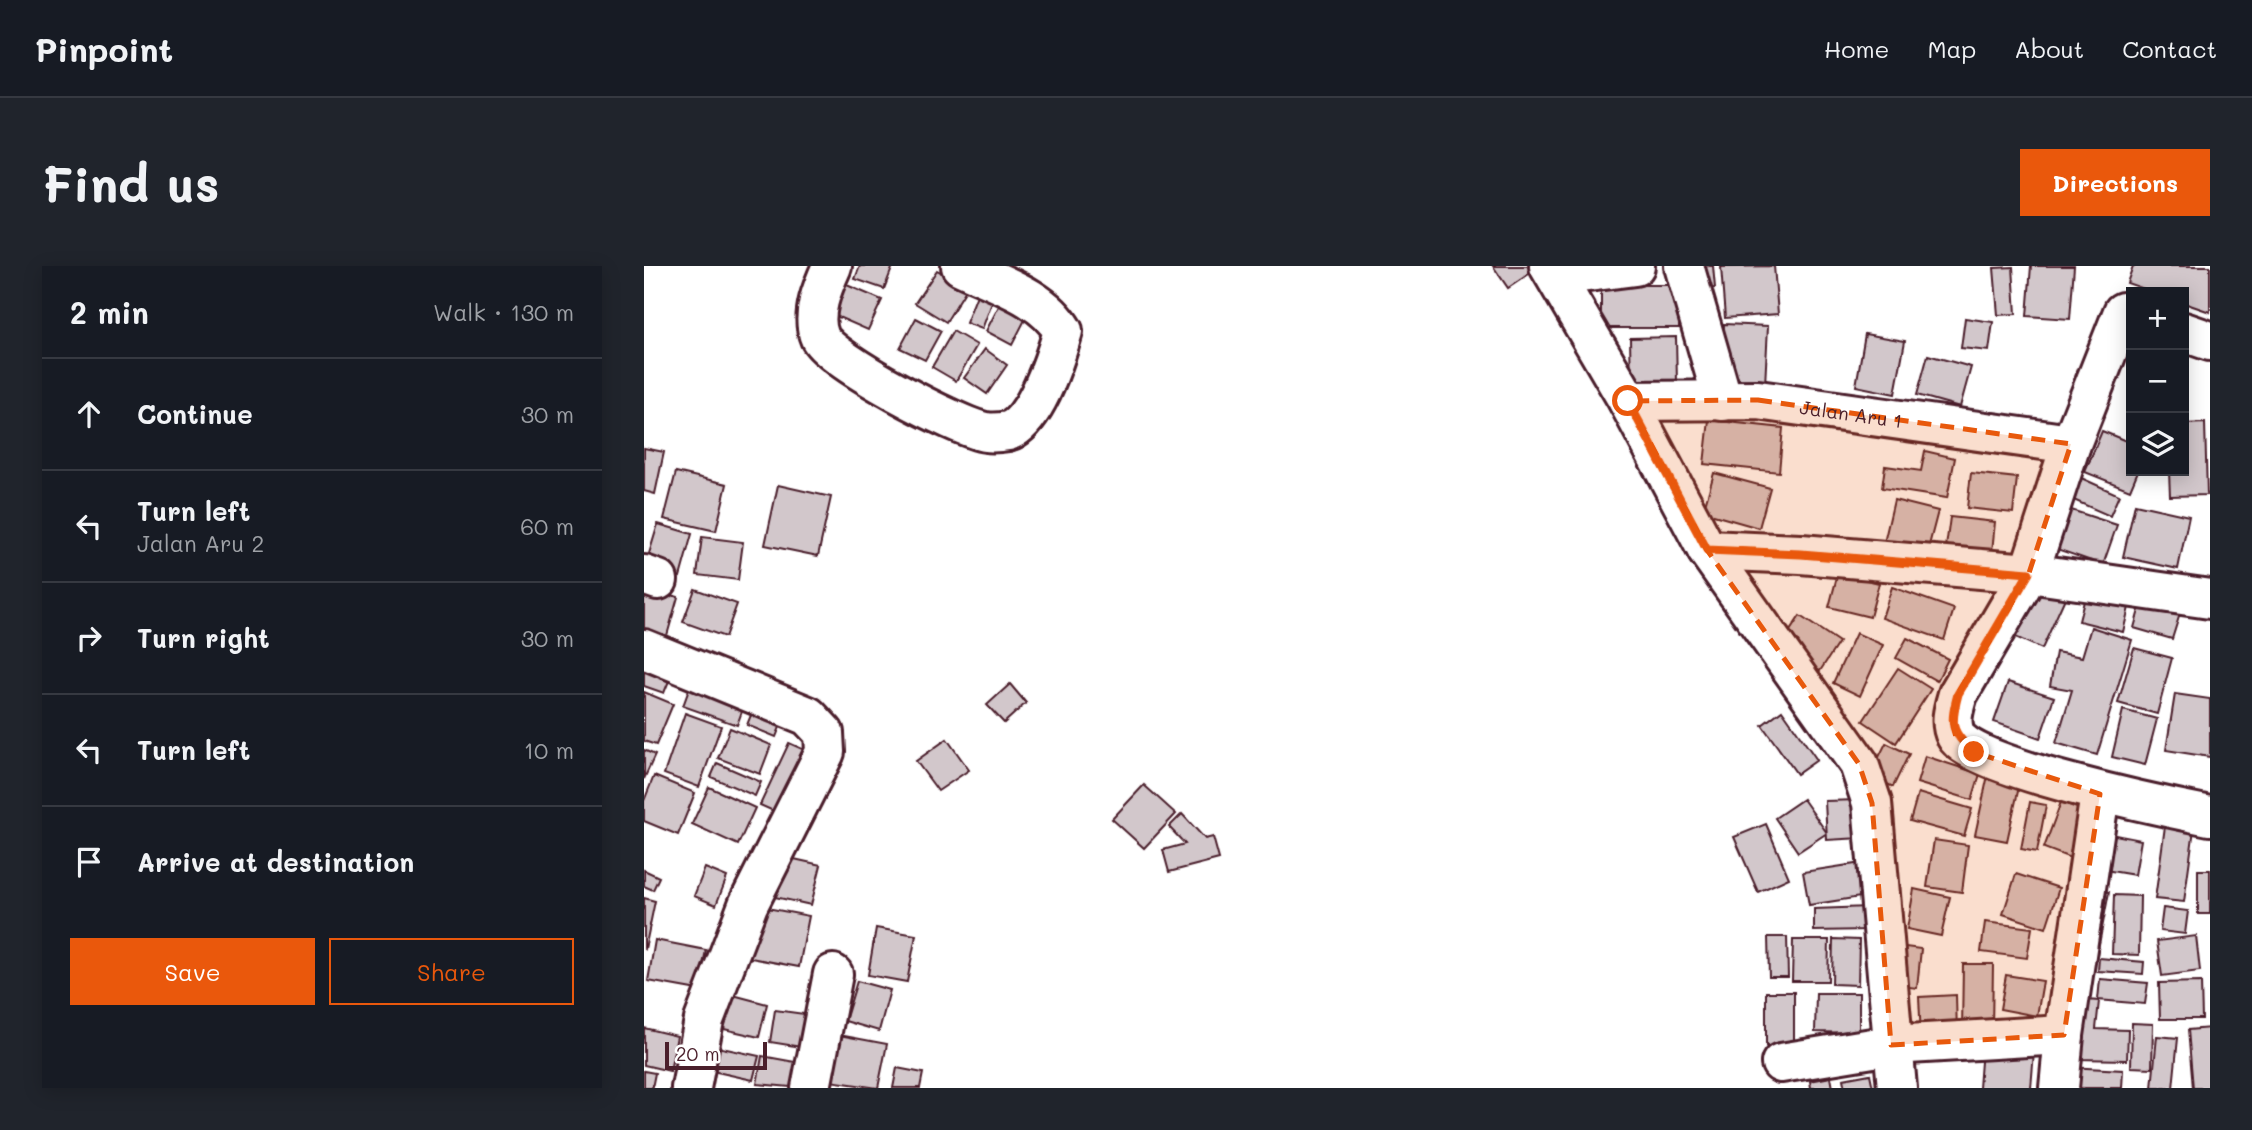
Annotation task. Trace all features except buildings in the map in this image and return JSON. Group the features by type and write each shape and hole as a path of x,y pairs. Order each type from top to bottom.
{"street":[{"path":"832,266 822,288 817,316 820,338 837,357 953,421 987,433 1010,430 1028,416 1056,356 1063,331 1055,316 1035,301 961,266"},
{"path":"1635,266 1553,271 1628,401 1707,550 1859,764 1872,803 1891,1045 1897,1088"},
{"path":"1684,266 1723,401"},
{"path":"2126,313 2123,312 2071,444 2029,573 1958,694 1952,717 1956,737 1974,752 2100,794 2210,816"},
{"path":"2189,334 2210,341"},
{"name":"Jalan Aru 1","path":"1628,401 1772,402 2071,444"},
{"path":"1707,550 1828,555 2029,573 2210,599"},
{"path":"644,649 807,716 824,733 825,752 748,905 704,1020 691,1088"},
{"path":"2059,1088 2064,1035 2100,794"},
{"path":"811,1088 833,974"},
{"path":"1781,1063 1891,1045 2064,1035"}],"highlighted area":[{"path":"1758,400 2071,444 2029,573 1958,694 1952,717 1956,738 1974,752 2100,794 2064,1035 1891,1045 1872,803 1859,764 1707,550 1628,401"}],"route":[{"path":"1628,401 1707,550 1801,554 2029,573 1958,694 1952,717 1956,737 1974,752"}]}
